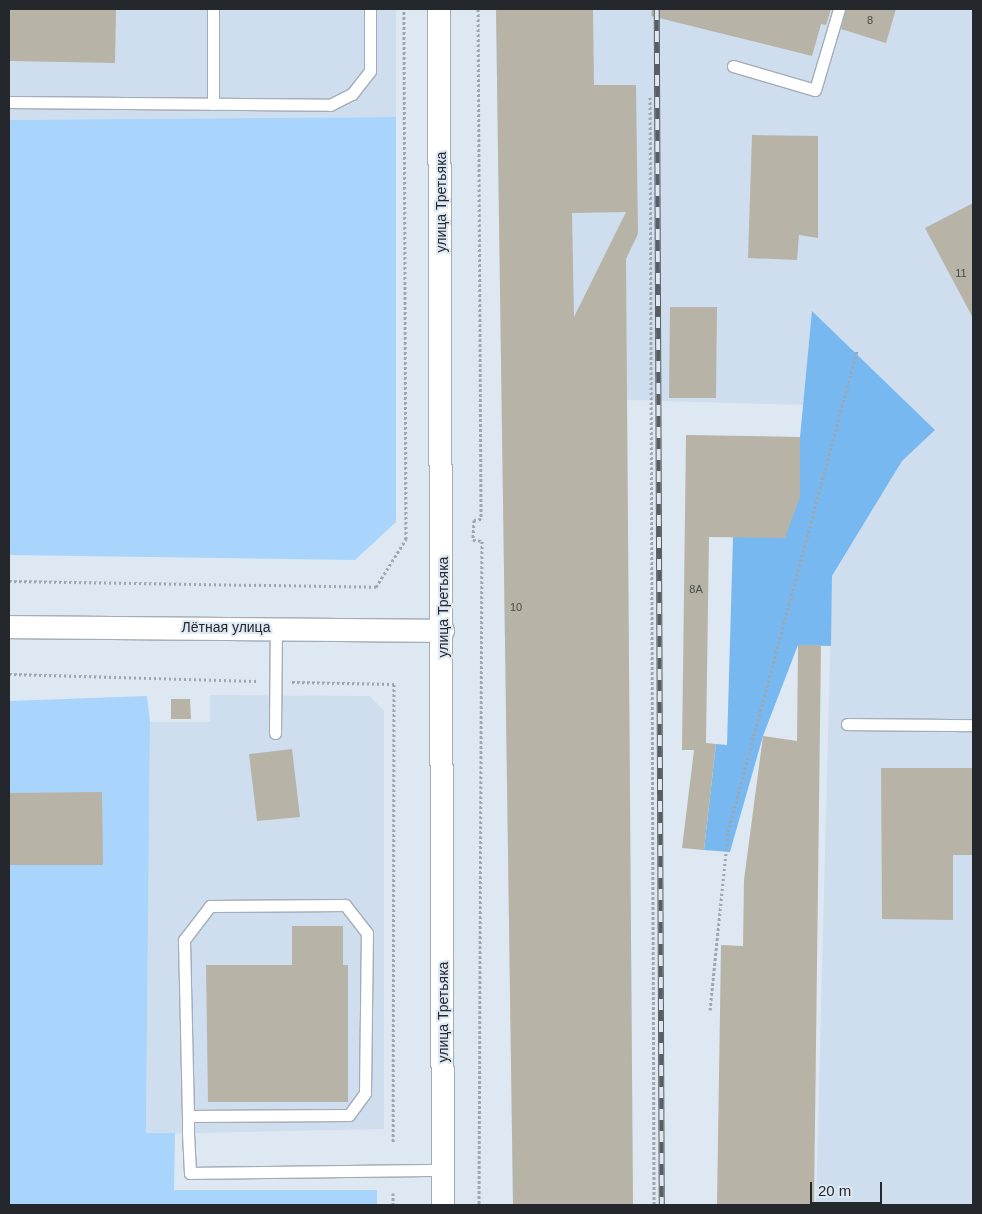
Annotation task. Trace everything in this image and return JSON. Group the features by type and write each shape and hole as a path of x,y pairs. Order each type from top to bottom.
{"street":[{"name":"улица Третьяка","path":"439,9 443,631 443,1205"},
{"name":"Лётная улица","path":"9,627 276,627 443,631"}],"lane":[{"path":"213,9 213,104"},
{"path":"9,102 330,105 352,94 370,71 370,9"},
{"path":"733,66 815,90 839,9"},
{"path":"275,733 276,627"},
{"path":"847,724 973,725"},
{"path":"188,1116 349,1115 365,1093 367,932 345,905 210,906 184,940 188,1116 190,1173 443,1170"}],"path":[{"path":"9,581 376,587 406,539 404,9"},
{"path":"478,9 480,519 474,520 473,540 482,541 479,1205"},
{"path":"650,97 654,1205"},
{"path":"710,1010 728,832 857,351"},
{"path":"9,674 394,684 394,1142"},
{"path":"393,1193 393,1205"}],"shaded area":[{"path":"9,9 396,9 396,117 9,120"},
{"path":"496,9 973,9 973,1205 816,1205 832,577 902,461 935,430 813,312 803,405 627,400 633,1205 513,1205"},
{"path":"396,117 396,522 355,560 9,555 9,120"},
{"path":"812,311 935,430 902,461 832,576 831,646 798,645 763,736 730,852 704,850 716,744 727,745 733,537 800,497 800,437"},
{"path":"210,695 370,696 384,711 384,1129 146,1134 150,722 210,722"},
{"path":"147,696 150,722 146,1133 175,1133 174,1190 377,1190 377,1205 9,1205 9,701"}],"building":[{"path":"9,9 116,9 115,63 9,61"},
{"path":"496,9 593,9 594,85 636,85 638,234 626,259 633,1205 513,1205","holes":["626,212 574,317 572,213"]},
{"path":"652,9 831,9 826,25 821,24 812,56 651,16"},
{"path":"846,9 896,9 886,43 841,29"},
{"path":"752,135 818,136 818,238 799,235 797,260 748,258"},
{"path":"973,203 973,318 925,228"},
{"path":"670,307 717,307 716,398 669,398"},
{"path":"686,435 800,437 800,497 785,538 709,537 706,743 716,744 704,850 682,848 694,750 682,750"},
{"path":"798,645 821,645 814,1205 717,1205 721,945 743,946 744,880 763,736 797,741"},
{"path":"171,699 190,699 191,719 171,719"},
{"path":"292,749 300,817 257,821 249,754"},
{"path":"881,768 973,768 973,855 953,855 953,920 882,919"},
{"path":"102,792 103,865 9,865 9,793"},
{"path":"292,926 343,926 343,965 348,965 348,1102 208,1102 206,965 292,965"}],"railway":[{"path":"657,9 662,1205"}]}
